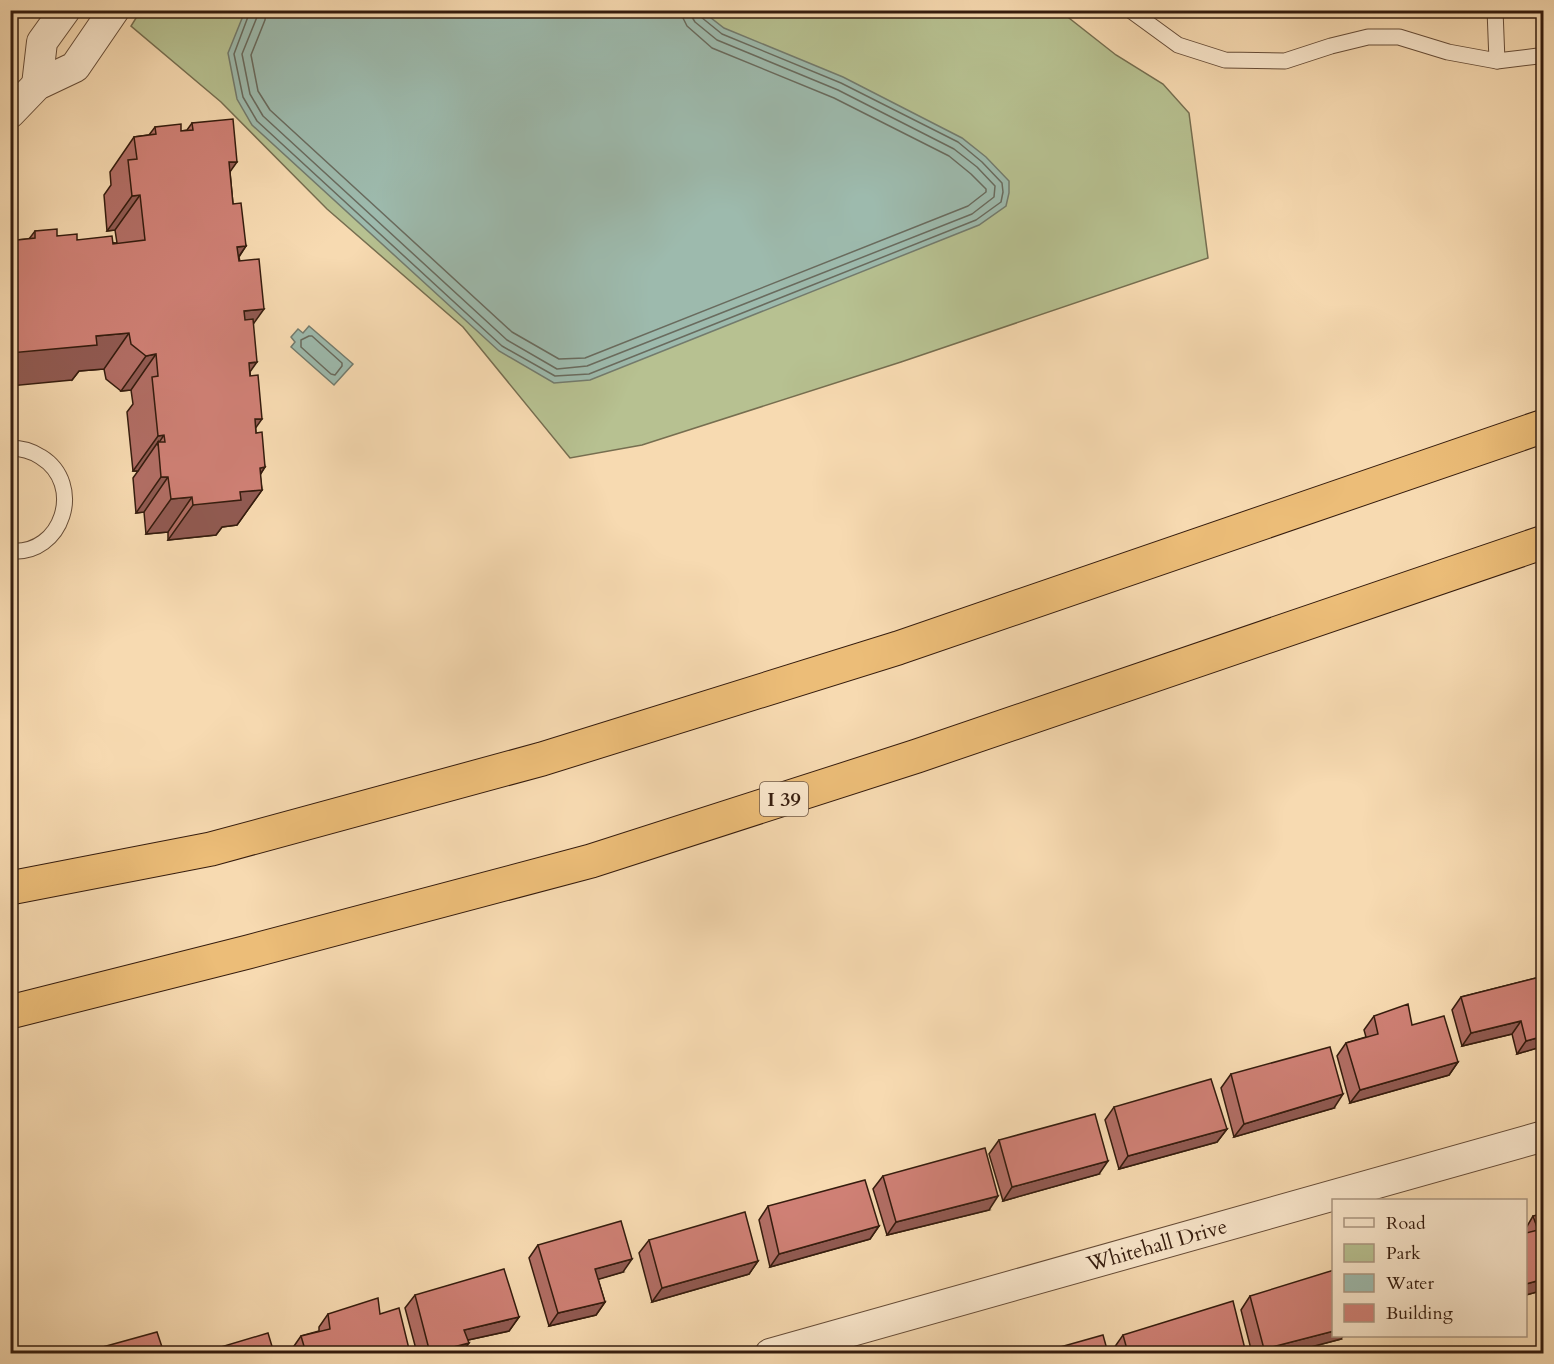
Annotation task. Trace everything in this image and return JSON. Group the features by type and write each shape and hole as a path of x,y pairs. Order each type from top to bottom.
{"highway":[{"path":"10,888 211,849 542,759 898,648 1544,426"},
{"name":"I 39","path":"10,1011 260,949 591,861 928,752 1544,542"}],"street":[{"path":"37,85 42,42 65,10"},
{"path":"10,113 37,85 75,67 114,10"},
{"name":"Whitehall Drive","path":"770,1353 1544,1136"}],"lane":[{"path":"1130,10 1178,45 1225,60 1285,61 1368,37 1399,37 1448,52 1497,61 1538,56 1544,53"},
{"path":"1495,10 1497,61"},
{"path":"10,448 34,452 48,461 59,473 64,489 65,507 60,524 49,538 34,547 17,551 10,550"}],"green space":[{"path":"141,10 1060,11 1116,55 1163,84 1189,113 1208,258 901,362 642,445 570,458 463,327 327,209 221,102 131,26"}],"water":[{"path":"245,11 702,11 724,28 843,77 962,138 986,157 1009,181 1006,206 979,225 590,380 554,383 499,351 252,125 237,99 228,53"},
{"path":"309,326 353,364 334,385 291,347 295,342 291,337 298,329 303,333"}],"building":[{"path":"233,119 237,162 229,162 233,204 241,203 246,246 237,247 239,261 259,259 264,309 244,311 245,320 253,319 257,362 249,363 250,376 258,375 262,419 255,419 256,433 262,432 265,467 260,468 262,490 240,492 241,500 193,505 192,497 171,499 168,477 161,477 158,442 165,442 164,435 158,436 152,377 158,376 156,354 146,356 131,344 129,333 96,336 97,345 10,353 10,247 17,246 17,240 35,238 35,231 57,229 57,236 77,234 77,240 112,236 113,244 145,240 140,195 132,196 128,160 137,159 134,137 156,134 155,127 181,124 181,131 193,130 192,123"},
{"path":"1544,976 1544,1036 1526,1041 1521,1021 1471,1033 1461,997"},
{"path":"1408,1004 1412,1025 1444,1016 1458,1062 1360,1090 1346,1043 1378,1034 1374,1016"},
{"path":"1330,1047 1343,1094 1244,1124 1231,1074"},
{"path":"1211,1079 1227,1129 1128,1156 1114,1107"},
{"path":"1095,1114 1108,1161 1012,1187 999,1140"},
{"path":"985,1148 998,1196 896,1222 883,1176"},
{"path":"865,1180 879,1226 779,1254 768,1206"},
{"path":"745,1212 758,1261 662,1288 649,1240"},
{"path":"1544,1214 1544,1279 1527,1284 1527,1233 1538,1230 1533,1216"},
{"path":"621,1221 632,1259 595,1269 605,1302 558,1313 538,1245"},
{"path":"504,1269 519,1317 464,1330 469,1343 430,1353 415,1295"},
{"path":"1332,1271 1332,1332 1264,1349 1250,1296"},
{"path":"378,1298 380,1314 399,1308 410,1353 306,1353 301,1336 330,1329 328,1314"},
{"path":"1233,1301 1246,1353 1128,1353 1123,1335"},
{"path":"157,1332 164,1353 81,1353"},
{"path":"268,1333 274,1353 201,1353"},
{"path":"1103,1335 1108,1353 1039,1353"}]}
